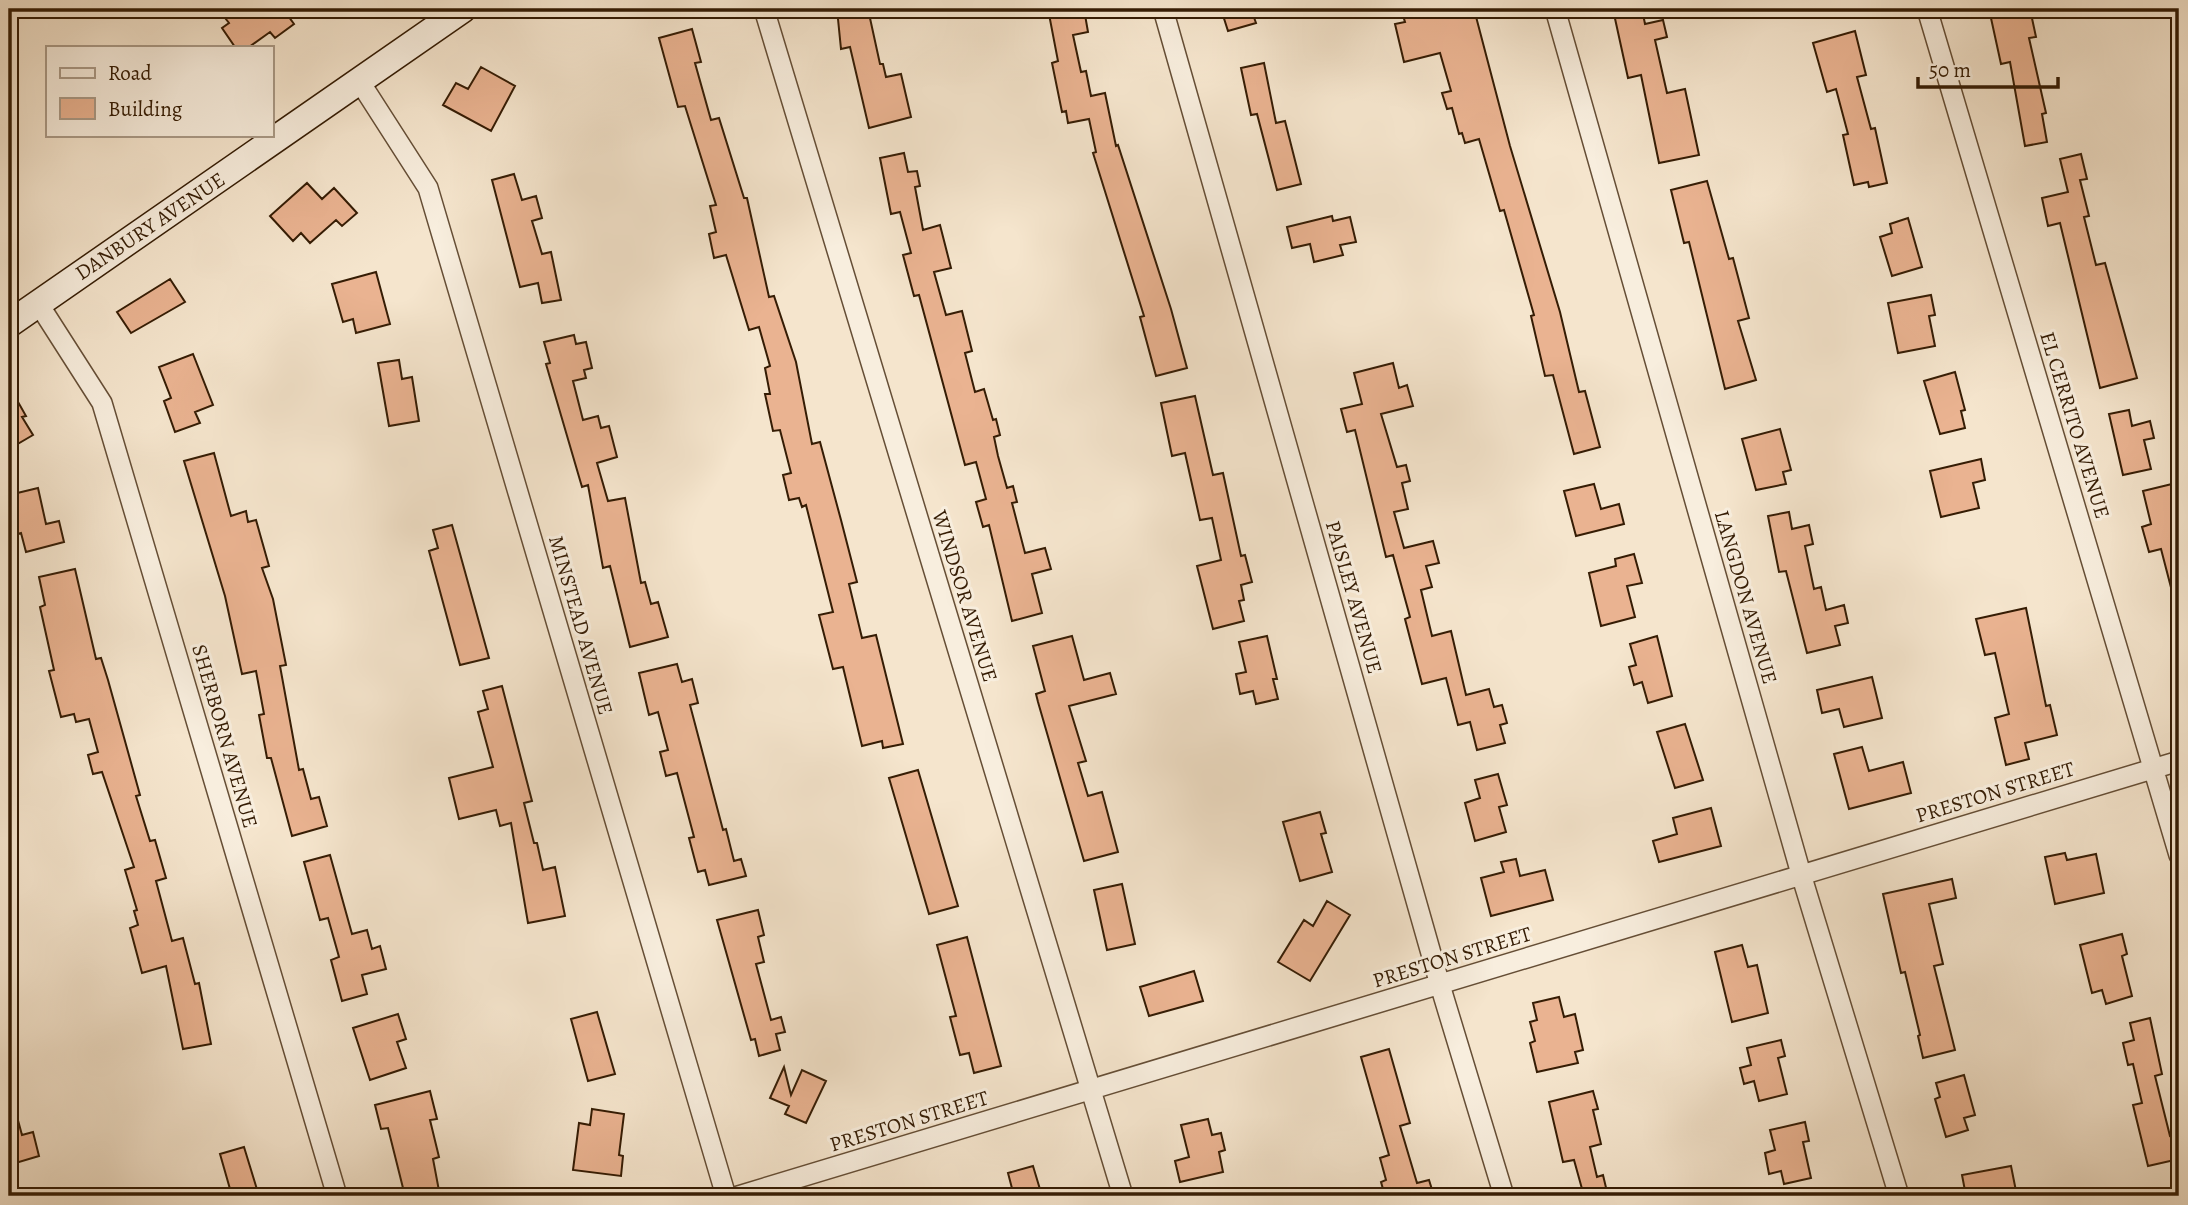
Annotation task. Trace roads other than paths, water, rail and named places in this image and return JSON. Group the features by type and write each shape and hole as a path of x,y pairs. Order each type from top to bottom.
{"street":[{"name":"DANBURY AVENUE","path":"9,324 463,9"},
{"name":"WINDSOR AVENUE","path":"764,9 1123,1196"},
{"name":"PAISLEY AVENUE","path":"1163,9 1440,985 1504,1196"},
{"name":"LANGDON AVENUE","path":"1555,9 1801,874 1899,1196"},
{"name":"EL CERRITO AVENUE","path":"1927,9 2179,855"},
{"name":"MINSTEAD AVENUE","path":"360,82 428,188 726,1196"},
{"name":"SHERBORN AVENUE","path":"38,303 102,402 337,1196"},
{"name":"PRESTON STREET","path":"738,1196 2179,761"}]}
